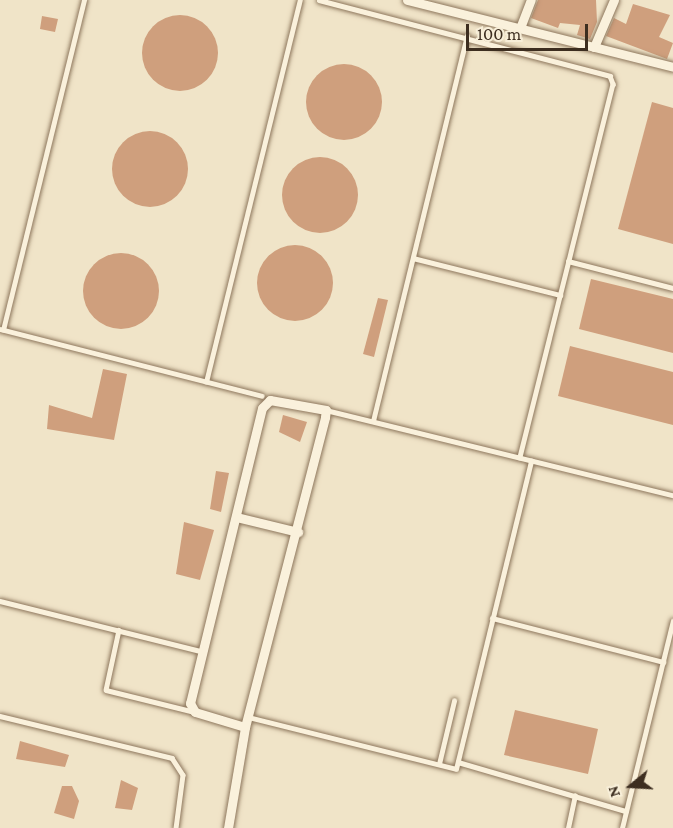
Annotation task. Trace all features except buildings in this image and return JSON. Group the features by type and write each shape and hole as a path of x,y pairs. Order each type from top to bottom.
{"street":[{"path":"407,0 441,4 520,28 672,64"},
{"path":"520,28 531,0"},
{"path":"594,47 614,0"},
{"path":"228,828 245,727 298,532 326,410 270,400 264,404 237,517 200,651 190,703 195,712 245,727"},
{"path":"237,517 298,532"}],"lane":[{"path":"84,0 2,330 262,396"},
{"path":"206,382 300,0"},
{"path":"319,0 467,36 610,76 613,84 520,458"},
{"path":"373,421 467,36"},
{"path":"413,258 560,295"},
{"path":"568,261 673,288"},
{"path":"326,410 673,495"},
{"path":"248,717 456,769 531,460"},
{"path":"0,601 200,651"},
{"path":"492,618 663,662"},
{"path":"622,828 673,621"},
{"path":"119,630 106,690 195,712"},
{"path":"439,764 454,701"},
{"path":"0,716 172,758 183,775 176,828"},
{"path":"458,762 626,811"},
{"path":"568,828 574,796"}]}
